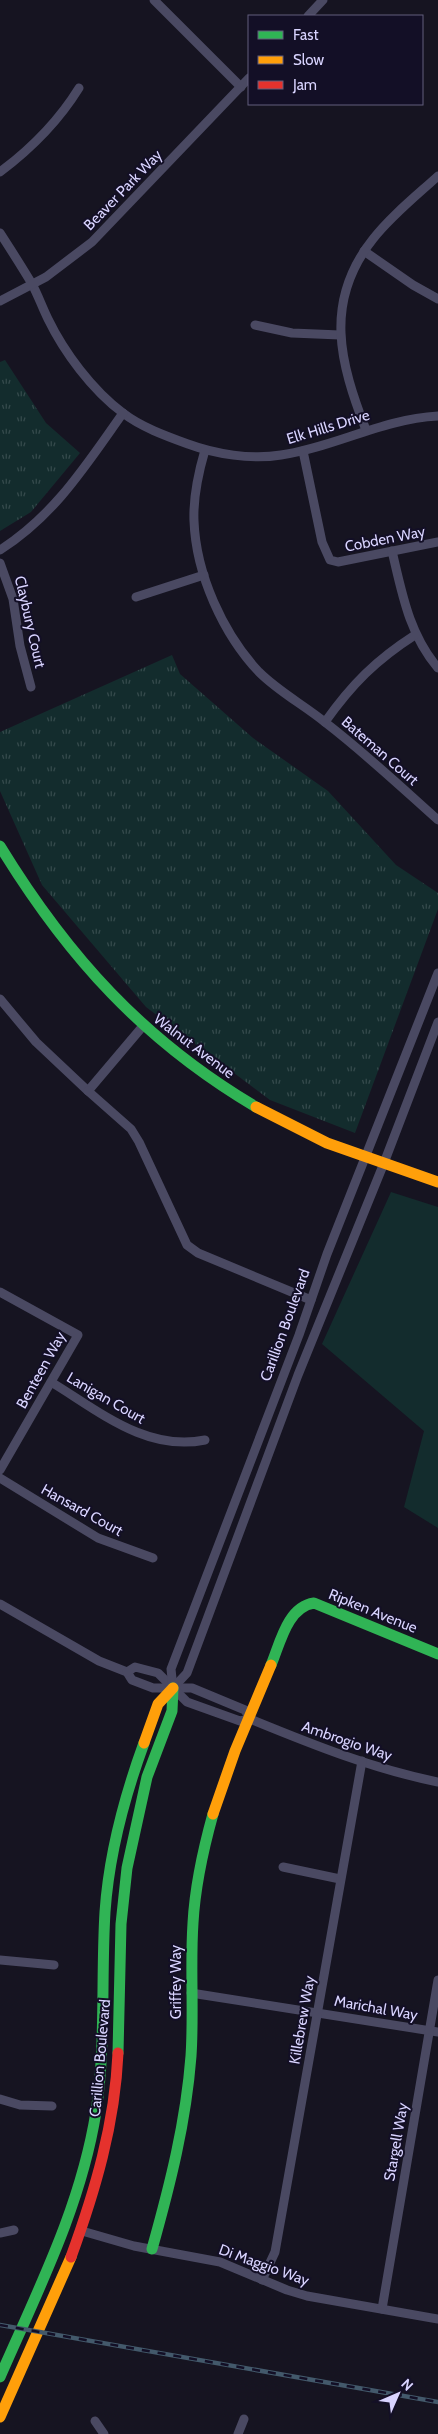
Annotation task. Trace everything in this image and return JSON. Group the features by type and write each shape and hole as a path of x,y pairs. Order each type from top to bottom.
{"street":[{"path":"154,0 241,87"},
{"path":"309,15 324,0"},
{"name":"Beaver Park Way","path":"0,302 46,276 92,242 248,79"},
{"path":"0,172 29,150 45,134 78,88"},
{"path":"366,430 343,360 340,335 346,293 364,251 382,228 438,176"},
{"name":"Elk Hills Drive","path":"0,233 32,284 48,321 76,363 123,413 160,433 205,450 258,456 280,456 303,451 366,430 416,417 438,416"},
{"path":"364,251 413,285 438,299"},
{"path":"255,324 292,333 340,335"},
{"path":"0,550 45,516 87,465 123,413"},
{"name":"Bateman Court","path":"205,450 197,482 194,515 204,575 220,615 242,651 260,672 283,692 325,722 438,820"},
{"name":"Cobden Way","path":"303,451 322,542 330,560 338,562 438,542"},
{"path":"392,551 404,603 415,635 438,668"},
{"name":"Claybury Court","path":"0,563 13,599 20,646 31,687"},
{"path":"136,597 204,575"},
{"path":"325,722 359,678 378,660 415,635"},
{"name":"Walnut Avenue","path":"0,846 35,904 93,978 143,1026 206,1076 245,1101 285,1123 364,1156 438,1182"},
{"name":"Carillion Boulevard","path":"0,2417 66,2272 82,2231 101,2169 115,2092 120,2023 120,1936 126,1870 141,1796 172,1712 174,1688 171,1668 364,1156 438,973"},
{"path":"0,999 36,1042 131,1129 187,1245 198,1253 311,1300"},
{"name":"Carillion Boulevard","path":"0,2377 70,2217 89,2149 102,2061 105,1911 111,1861 119,1818 158,1704 187,1672 298,1375 384,1163 438,1022"},
{"path":"88,1091 143,1026"},
{"name":"Benteen Way","path":"0,1292 78,1335 0,1470"},
{"name":"Lanigan Court","path":"51,1382 124,1427 141,1435 177,1443 205,1440"},
{"name":"Hansard Court","path":"0,1478 98,1538 131,1552 153,1558"},
{"name":"Ripken Avenue","path":"250,1719 287,1627 296,1610 304,1604 314,1603 438,1654"},
{"path":"0,1604 99,1661 127,1672 132,1680 153,1688 174,1688"},
{"path":"127,1672 135,1667 158,1673 174,1688"},
{"name":"Ambrogio Way","path":"174,1688 187,1702 240,1721 250,1719 362,1761 406,1775 438,1782"},
{"name":"Ambrogio Way","path":"174,1688 192,1688 246,1710 250,1719"},
{"name":"Griffey Way","path":"152,2249 175,2165 182,2130 191,2053 192,1928 202,1860 228,1768 250,1719"},
{"name":"Killebrew Way","path":"262,2280 275,2252 362,1761"},
{"path":"283,1868 340,1879"},
{"path":"0,1960 54,1965"},
{"name":"Stargell Way","path":"382,2309 433,2031 438,1980"},
{"name":"Marichal Way","path":"191,1992 433,2031"},
{"path":"0,2099 20,2105 52,2106"},
{"path":"0,2233 14,2230"},
{"name":"Di Maggio Way","path":"82,2231 152,2249 220,2262 307,2296 438,2319"},
{"path":"238,2434 244,2419"},
{"path":"95,2421 104,2434"}],"green space":[{"path":"5,360 46,423 80,453 31,512 0,531 0,362"},
{"path":"172,655 180,674 253,738 328,791 396,865 438,893 438,909 355,1133 270,1100 146,1007 42,885 0,791 0,732"},
{"path":"391,1192 438,1207 438,1528 404,1507 424,1431 322,1344"}],"railway":[{"path":"0,2325 438,2402"}],"traffic: fast":[{"path":"0,846 53,924 81,960 111,993 178,1054 215,1081 256,1107"},
{"path":"271,1665 281,1637 291,1619 297,1611 314,1603 438,1654"},
{"path":"118,2053 121,1924 127,1868 147,1777 172,1711 173,1688"},
{"path":"0,2377 57,2247 80,2181 89,2147 96,2112 101,2062 107,1890 119,1826 130,1784 144,1743"},
{"path":"152,2249 171,2177 189,2081 192,2039 192,1940 194,1909 200,1868 213,1814"}],"traffic: slow":[{"path":"256,1107 327,1143 438,1182"},
{"path":"213,1814 235,1751 271,1665"},
{"path":"144,1743 158,1704 173,1688"},
{"path":"0,2417 71,2257"}],"traffic: jam":[{"path":"71,2257 96,2182 108,2131 113,2106 118,2053"}]}
